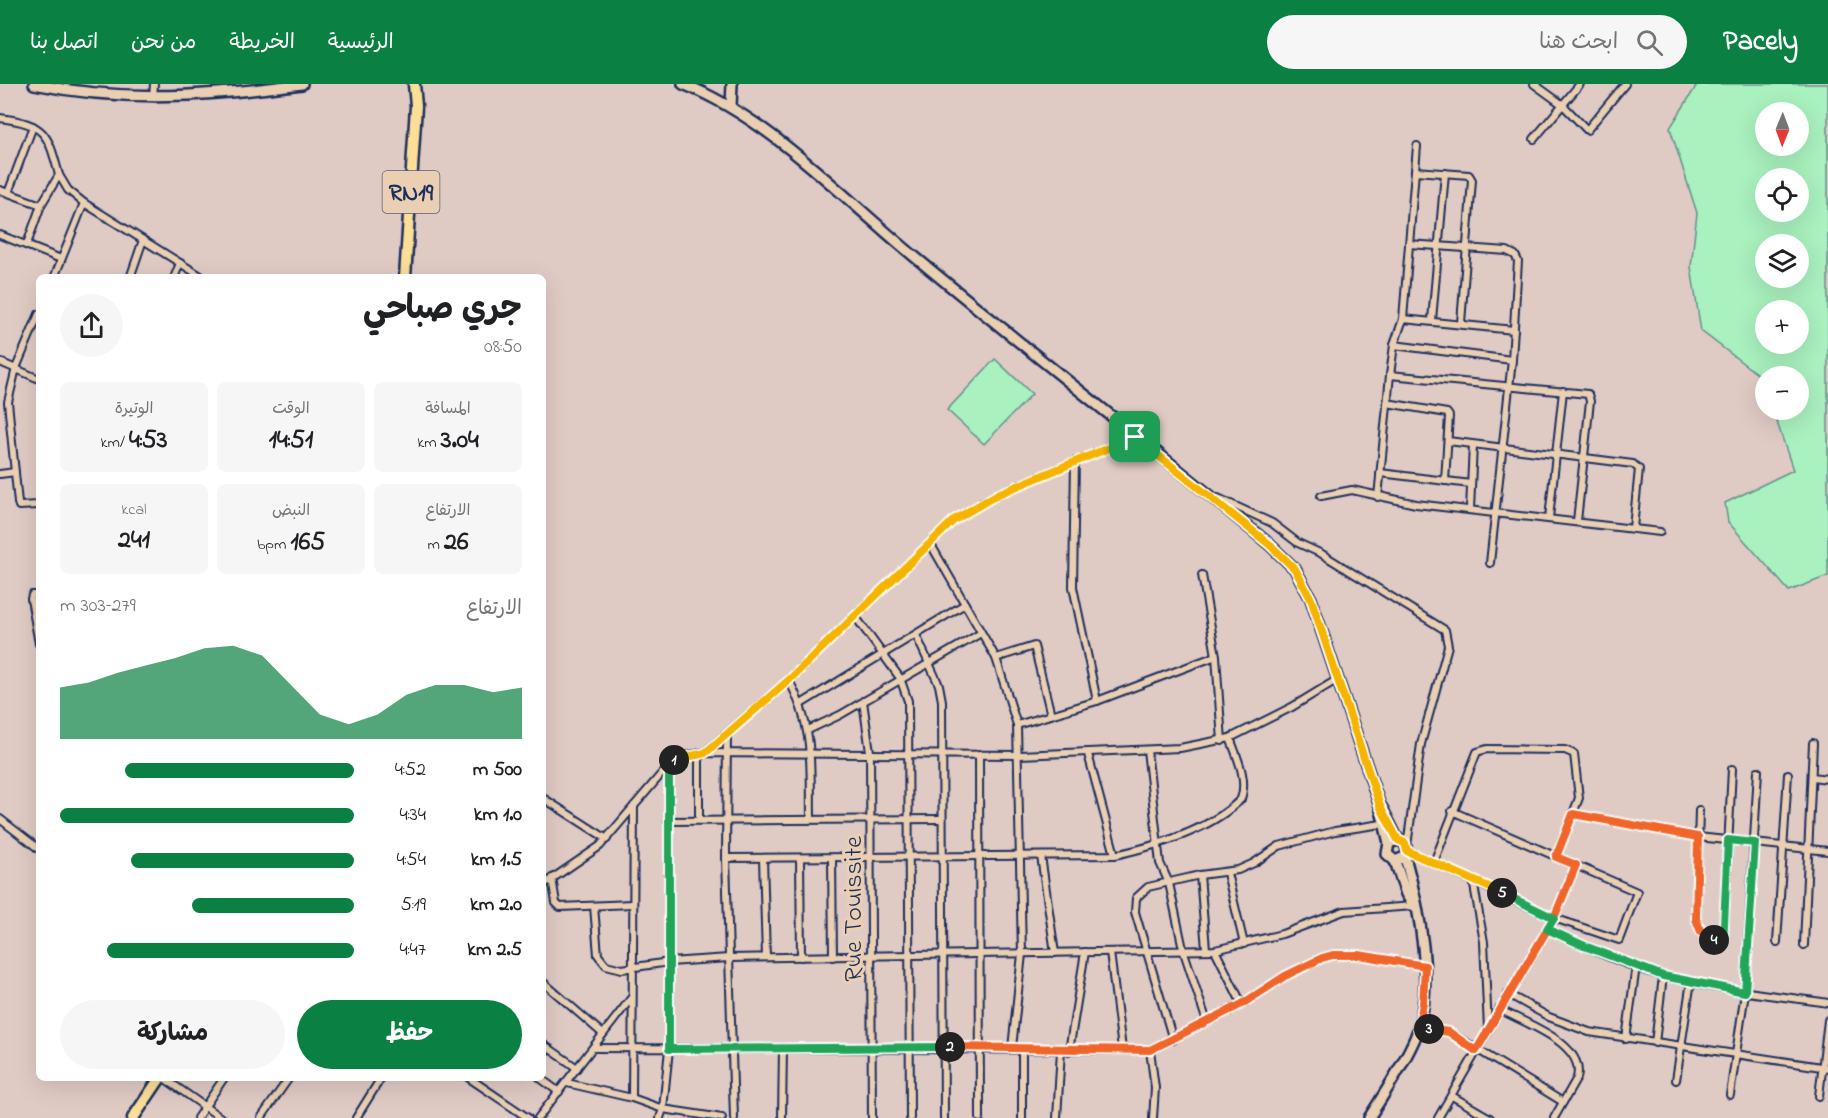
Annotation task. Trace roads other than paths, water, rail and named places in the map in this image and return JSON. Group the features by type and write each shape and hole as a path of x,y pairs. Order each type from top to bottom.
{"main road":[{"path":"37,84 153,97 220,89 302,84"},
{"name":"RN19","path":"405,274 416,105 414,84"},
{"name":"RN19","path":"416,105 422,84"},
{"path":"683,84 731,106 775,138 911,254 1269,544 1295,569 1311,599 1380,806 1394,841"},
{"path":"731,106 732,84"},
{"path":"1369,1118 1401,1065 1418,1028 1423,1004 1425,966 1421,928 1414,906 1406,894 1404,854 1382,824 1380,806"},
{"path":"1394,841 1387,854 1404,854"},
{"path":"133,1118 160,1081"}],"street":[{"path":"153,97 154,84"},
{"path":"1534,84 1563,105 1587,130 1625,84"},
{"path":"1534,139 1580,84"},
{"path":"0,118 33,126 49,138 59,175 68,190 84,203 198,274"},
{"path":"8,193 33,126"},
{"path":"1378,497 1394,345 1403,319 1417,146"},
{"path":"1415,171 1469,175 1472,180 1461,323"},
{"path":"1432,320 1444,173"},
{"path":"27,244 41,205 59,175"},
{"path":"0,190 41,205"},
{"path":"55,274 84,203"},
{"path":"0,235 61,259"},
{"path":"131,274 143,240"},
{"path":"1409,243 1507,251 1515,255 1518,261 1512,360 1490,563"},
{"path":"176,274 180,263"},
{"path":"1403,319 1432,320 1514,330"},
{"path":"36,329 16,368 8,402 19,506 36,505"},
{"path":"1394,345 1512,360"},
{"path":"0,362 36,378"},
{"path":"1390,375 1563,392 1589,397 1577,521"},
{"path":"1549,518 1563,392"},
{"path":"0,402 8,402"},
{"path":"1387,403 1447,413 1448,441 1445,481"},
{"path":"702,753 789,680 954,520 978,504 1135,437"},
{"path":"1448,441 1633,464 1639,469 1633,528"},
{"path":"1470,509 1473,445"},
{"path":"1076,461 1073,587 1097,701"},
{"path":"0,474 15,472"},
{"path":"1380,473 1471,484"},
{"path":"1321,496 1348,490 1378,497 1495,513 1660,532"},
{"path":"1203,491 1272,523 1298,543 1322,554 1444,630 1448,646 1421,744 1404,854 1434,862 1554,918 1619,940 1637,892 1452,811"},
{"path":"930,543 996,658 1017,725 1020,755 1022,954 1012,1048"},
{"path":"726,858 1115,855 1156,843 1213,819 1241,799 1243,791 1239,761 1226,739 1216,656 1202,575"},
{"path":"36,595 32,596 31,599 36,621"},
{"path":"801,704 885,655 965,604"},
{"path":"855,616 900,678 908,701 910,1118"},
{"path":"808,729 863,701 981,633"},
{"path":"916,635 929,663 942,702 944,1118"},
{"path":"996,658 1034,646 1051,715"},
{"path":"1017,725 1097,701 1216,656"},
{"path":"546,883 607,839 669,765 681,756 702,753 810,752 1088,754 1180,748 1226,739 1292,707 1338,679"},
{"path":"789,680 801,704 808,729 811,819"},
{"name":"Rue Touissite","path":"863,701 870,752 872,821 872,1118"},
{"path":"727,734 726,858 734,1118"},
{"path":"1804,945 1813,743"},
{"path":"1434,862 1452,811 1477,752 1482,749 1565,750 1574,754 1579,782 1579,798 1556,857"},
{"path":"1147,750 1160,863 1169,883 1183,949 1207,1023"},
{"path":"699,820 702,753"},
{"path":"979,754 978,1048 980,1118"},
{"path":"1088,754 1115,855"},
{"path":"660,1118 663,1109 669,1049 669,765"},
{"path":"1699,810 1696,919 1701,932 1723,946 1732,769"},
{"path":"1730,1095 1745,992 1758,771"},
{"path":"1777,942 1788,774"},
{"path":"1812,777 1828,779"},
{"path":"546,800 607,839"},
{"path":"632,1098 634,805"},
{"path":"1573,814 1698,837 1828,851"},
{"path":"0,819 36,847"},
{"path":"668,821 942,819"},
{"path":"1173,1040 1145,951 1135,912 1136,898 1148,887 1200,874 1227,873 1254,863 1280,846 1335,831 1382,824"},
{"path":"1041,856 1055,953"},
{"path":"763,858 766,957"},
{"path":"800,858 801,957"},
{"path":"832,858 834,957"},
{"path":"1438,1118 1499,1009 1554,918 1576,865"},
{"path":"1227,873 1244,944"},
{"path":"1200,874 1206,950"},
{"path":"552,878 556,903 560,907 633,904"},
{"path":"1473,880 1484,942 1488,1030"},
{"path":"594,906 598,955 606,965 622,969 669,962 729,958 1215,950 1282,934 1344,910 1414,906"},
{"path":"1547,929 1663,976 1745,992 1828,1003"},
{"path":"1215,950 1242,1004"},
{"path":"1069,1051 1084,952"},
{"path":"1110,952 1122,1049"},
{"path":"593,1048 944,1047 1069,1051 1150,1050 1242,1004 1285,976 1333,955 1376,957 1425,966"},
{"path":"1626,1039 1636,966"},
{"path":"1656,1043 1663,976"},
{"path":"1676,1080 1691,981"},
{"path":"546,985 603,1034"},
{"path":"1508,994 1570,1027 1626,1039 1825,1067"},
{"path":"538,1118 633,996"},
{"path":"1499,1009 1565,1045 1574,1055 1579,1071 1573,1087 1554,1118"},
{"path":"1819,1096 1825,1067 1828,1020"},
{"path":"1418,1028 1449,1032 1476,1051 1563,1102"},
{"path":"546,1046 577,1068"},
{"path":"782,1118 783,1048"},
{"path":"1022,1048 1022,1118"},
{"path":"1057,1118 1061,1050"},
{"path":"1150,1050 1155,1088 1153,1118"},
{"path":"166,1081 221,1118"},
{"path":"196,1118 222,1081"},
{"path":"261,1118 287,1081"},
{"path":"356,1118 379,1081"},
{"path":"473,1081 528,1118"},
{"path":"544,1081 559,1092"},
{"path":"567,1083 632,1098 663,1109 722,1118"},
{"path":"1452,1096 1490,1118"}]}
